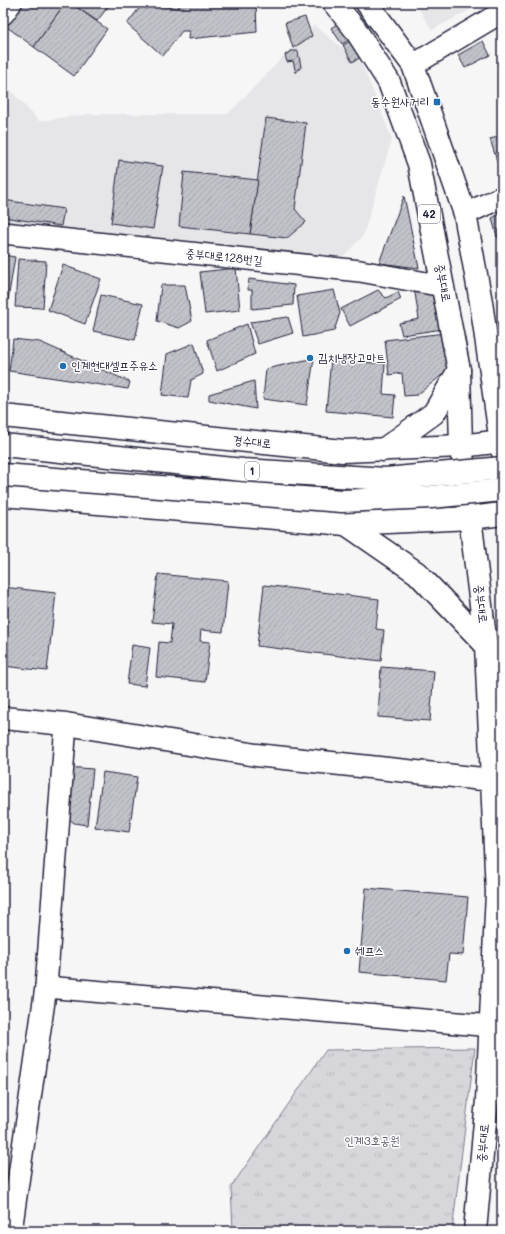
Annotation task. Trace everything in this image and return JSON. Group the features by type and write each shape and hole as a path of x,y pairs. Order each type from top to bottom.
{"main road":[{"name":"중부대로","path":"334,3 355,29 389,82 419,164 459,370 461,446 486,645 497,893 492,1026 475,1231"},
{"path":"367,3 413,65 465,214 497,380 502,444"},
{"path":"383,450 434,413 459,370"},
{"name":"경수대로","path":"3,416 343,451 502,444"},
{"name":"1","path":"3,445 243,470 386,479 502,468"},
{"name":"1","path":"3,475 65,481 342,501 431,497 502,490"},
{"path":"3,495 346,524 471,518 502,514"},
{"path":"346,524 417,573 486,645"},
{"path":"3,718 66,724 256,755 492,780"}],"street":[{"path":"3,14 11,3"},
{"path":"413,65 502,12"},
{"path":"465,214 502,197"},
{"name":"중부대로128번길","path":"3,233 360,271 443,286"},
{"path":"11,1231 46,987 66,724"},
{"path":"46,987 492,1026"}],"shaded area":[{"path":"415,3 483,3 432,30"},
{"path":"314,25 362,64 392,139 363,236 341,259 3,224 3,82 39,121 88,114 228,114"}],"green space":[{"name":"인계3호공원","path":"475,1048 452,1231 233,1231 231,1187 326,1050"}],"building":[{"path":"14,3 65,3 34,47 3,24"},
{"path":"65,3 71,3 107,29 74,76 34,47"},
{"path":"71,3 111,3 97,21"},
{"path":"143,3 179,8 178,3 256,3 257,32 188,39 189,31 182,31 163,56 127,24"},
{"path":"305,17 312,36 293,48 285,23"},
{"path":"340,22 350,39 342,44 331,28"},
{"path":"352,40 362,57 352,62 343,45"},
{"path":"483,41 490,55 465,68 458,55"},
{"path":"291,51 298,51 301,67 296,73 293,61 287,62 285,55"},
{"path":"266,118 306,123 295,209 306,222 287,238 250,234"},
{"path":"502,136 502,177 490,139"},
{"path":"119,160 163,166 153,229 111,223"},
{"path":"184,172 258,180 250,234 179,226"},
{"path":"404,196 419,268 379,263"},
{"path":"3,200 64,209 61,226 3,217"},
{"path":"502,213 502,237 497,237 492,218"},
{"path":"3,255 15,257 7,306 3,306"},
{"path":"18,259 46,261 43,308 15,307"},
{"path":"63,265 101,279 85,324 48,310"},
{"path":"236,268 240,310 205,314 200,272"},
{"path":"249,279 294,285 293,305 252,309 252,290 248,290"},
{"path":"161,285 185,285 192,321 179,328 157,321"},
{"path":"414,287 438,293 443,329 402,335 399,323 419,319"},
{"path":"334,290 340,313 334,331 303,337 297,296"},
{"path":"378,290 386,298 398,292 401,299 350,326 341,309"},
{"path":"101,295 143,304 135,340 93,331"},
{"path":"288,317 293,333 258,344 250,322"},
{"path":"247,324 255,354 217,371 207,340"},
{"path":"445,333 447,371 417,395 404,396 402,373 389,375 385,340"},
{"path":"13,339 40,342 130,382 128,389 9,371"},
{"path":"194,343 203,374 191,380 188,398 162,395 167,354"},
{"path":"314,358 307,405 263,399 266,369"},
{"path":"331,359 385,364 383,394 395,395 393,417 326,411"},
{"path":"254,381 256,409 209,400 209,394"},
{"path":"158,574 228,581 223,632 201,630 200,641 210,642 205,682 156,677 159,642 170,643 172,624 152,622"},
{"path":"264,585 379,599 376,629 384,630 381,661 257,646"},
{"path":"3,587 56,593 47,671 3,666"},
{"path":"132,645 150,648 145,686 127,684"},
{"path":"381,667 434,671 430,721 378,717"},
{"path":"67,767 93,769 87,825 74,823 64,814"},
{"path":"103,772 137,777 129,832 95,827"},
{"path":"366,888 468,897 463,955 449,954 446,980 359,972"}],"place":[{"name":"동수원사거리","path":"437,102"},
{"name":"김치냉장고마트","path":"310,358"},
{"name":"인계현대셀프주유소","path":"63,366"},
{"name":"쉐프스","path":"347,951"}]}
